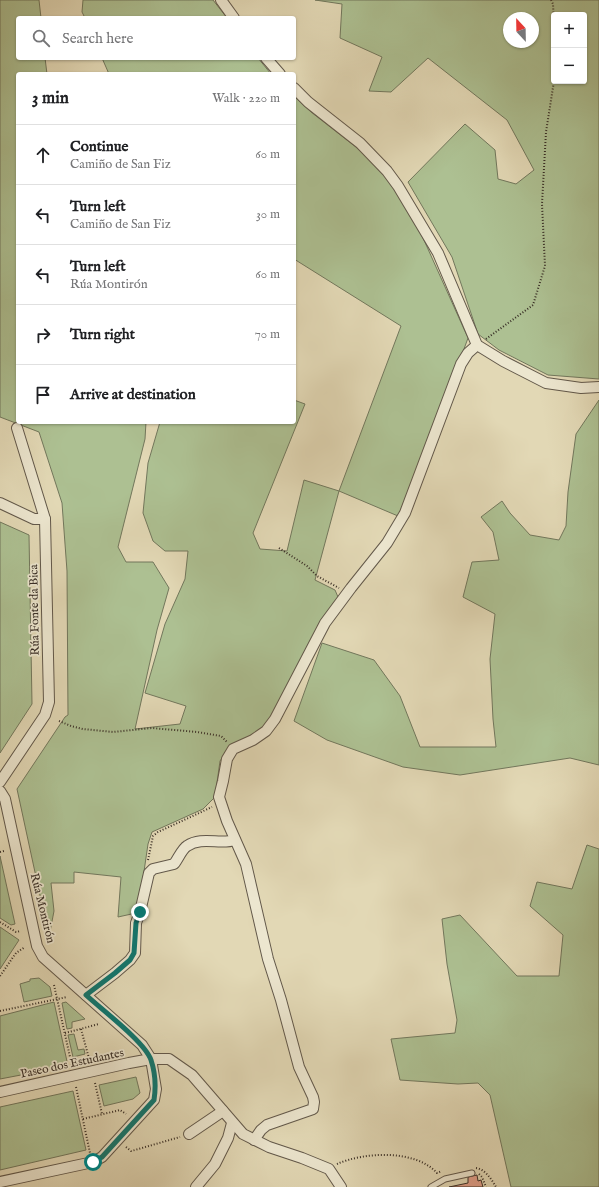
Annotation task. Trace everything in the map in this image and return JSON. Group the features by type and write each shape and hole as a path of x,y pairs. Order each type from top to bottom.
{"street":[{"path":"221,0 233,16"},
{"path":"268,60 278,72"},
{"path":"296,90 308,102 360,143 387,171 398,186 438,253 477,345 503,361 546,383 581,388 599,387"},
{"path":"254,1140 261,1130 267,1125 313,1109 314,1102 299,1067 268,959 246,864 235,840 219,797 227,759 233,749 253,740 266,731 275,719 325,623 387,543 405,513 461,364 468,353 477,345"},
{"name":"Rúa Fonte da Bica","path":"0,782 45,715 49,702 45,519 17,428"},
{"path":"0,503 34,519 45,519"},
{"name":"Rúa Montirón","path":"0,791 4,799 37,946 43,957 142,1045 151,1059"},
{"path":"86,995 130,960 134,953 136,923 149,873 153,869 174,864 186,846 195,842 229,842 235,840"},
{"path":"0,1182 93,1162 102,1157 154,1100 156,1089 151,1059"},
{"name":"Paseo dos Estudantes","path":"0,1092 151,1059 169,1060 192,1076 243,1134 254,1140 327,1168"},
{"path":"189,1134 223,1111"},
{"path":"196,1187 215,1164 228,1138 232,1123"},
{"path":"327,1168 341,1187"}],"lane":[{"path":"431,1187 445,1179 472,1173"}],"path":[{"path":"551,0 553,12"},
{"path":"477,345 533,305 545,266 542,204 546,132 554,84"},
{"path":"279,548 306,566 317,576 348,592"},
{"path":"59,720 71,726 83,729 113,732 152,728 221,736 233,749"},
{"path":"149,873 148,856 153,836 158,832 221,804"},
{"path":"0,852 4,851"},
{"path":"0,922 16,932 21,931"},
{"path":"0,976 16,953 24,947"},
{"path":"54,985 72,1066"},
{"path":"0,1012 67,997"},
{"path":"64,1033 99,1024"},
{"path":"81,1029 90,1062"},
{"path":"95,1083 102,1114"},
{"path":"76,1087 90,1152"},
{"path":"83,1118 120,1110 126,1114"},
{"path":"126,1147 131,1151 189,1134"},
{"path":"327,1168 349,1159 401,1155 431,1166 437,1172 444,1171"},
{"path":"472,1167 480,1168 487,1174 496,1187"},
{"path":"472,1173 478,1173 482,1177 486,1187"}],"green space":[{"path":"0,0 39,0 41,16 16,16 16,60 45,60 47,72 16,72 16,423 0,417"},
{"path":"83,0 213,0 225,16 84,16 82,12"},
{"path":"315,0 599,0 599,379 548,375 499,350 478,334 452,257 408,182 465,124 495,150 498,179 516,184 534,170 507,120 428,58 391,92 369,91 382,57 340,38 342,4"},
{"path":"103,60 260,60 269,72 108,72"},
{"path":"296,98 311,112 375,162 410,209 468,338 429,445 398,516 339,491 401,326 296,260"},
{"path":"599,400 599,765 570,758 460,775 403,767 327,740 294,721 322,643 374,660 400,696 420,747 496,747 490,659 495,614 463,597 472,562 499,560 493,532 481,517 502,501 510,513 530,535 559,540 566,526 568,492 576,434"},
{"path":"296,401 305,404 253,533 260,549 287,551 304,480 339,491 315,580 335,590 338,597 268,724 246,739 230,746 220,761 215,797 203,809 152,832 148,844 141,892 136,913 118,917 121,877 74,872 74,883 51,883 54,911 49,937 17,789 65,717 68,715 67,571 62,503 39,432 18,424 146,424 145,439 118,547 126,562 153,562 169,588 157,630 135,729 180,724 186,706 145,693 165,624 185,579 188,551 165,551 153,541 143,513 148,463 159,424 296,424"},
{"path":"0,522 29,535 32,704 0,753"},
{"path":"587,845 599,849 599,1187 511,1187 490,1095 478,1083 458,1084 400,1080 391,1039 455,1033 457,1020 447,964 442,919 460,915 517,976 559,976 563,935 530,906 537,882 572,889"},
{"path":"0,856 15,924 11,925 0,918"},
{"path":"0,927 19,940 0,969"},
{"path":"39,978 50,987 52,996 24,1002 20,984 30,981 30,979"},
{"path":"54,1002 68,1066 0,1079 0,1016"},
{"path":"66,1002 85,1019 72,1022 72,1028 67,1029 62,1003"},
{"path":"74,1034 78,1050 84,1049 85,1054 73,1057 68,1035"},
{"path":"136,1077 140,1093 133,1099 104,1106 99,1085"},
{"path":"73,1091 86,1150 0,1170 0,1107"}],"building":[{"path":"477,1175 478,1181 481,1180 483,1187 449,1187 468,1183 468,1177"}],"route":[{"path":"93,1162 102,1157 154,1100 156,1089 151,1059 142,1045 86,995 98,987 130,960 136,945 136,923 140,912"}]}
